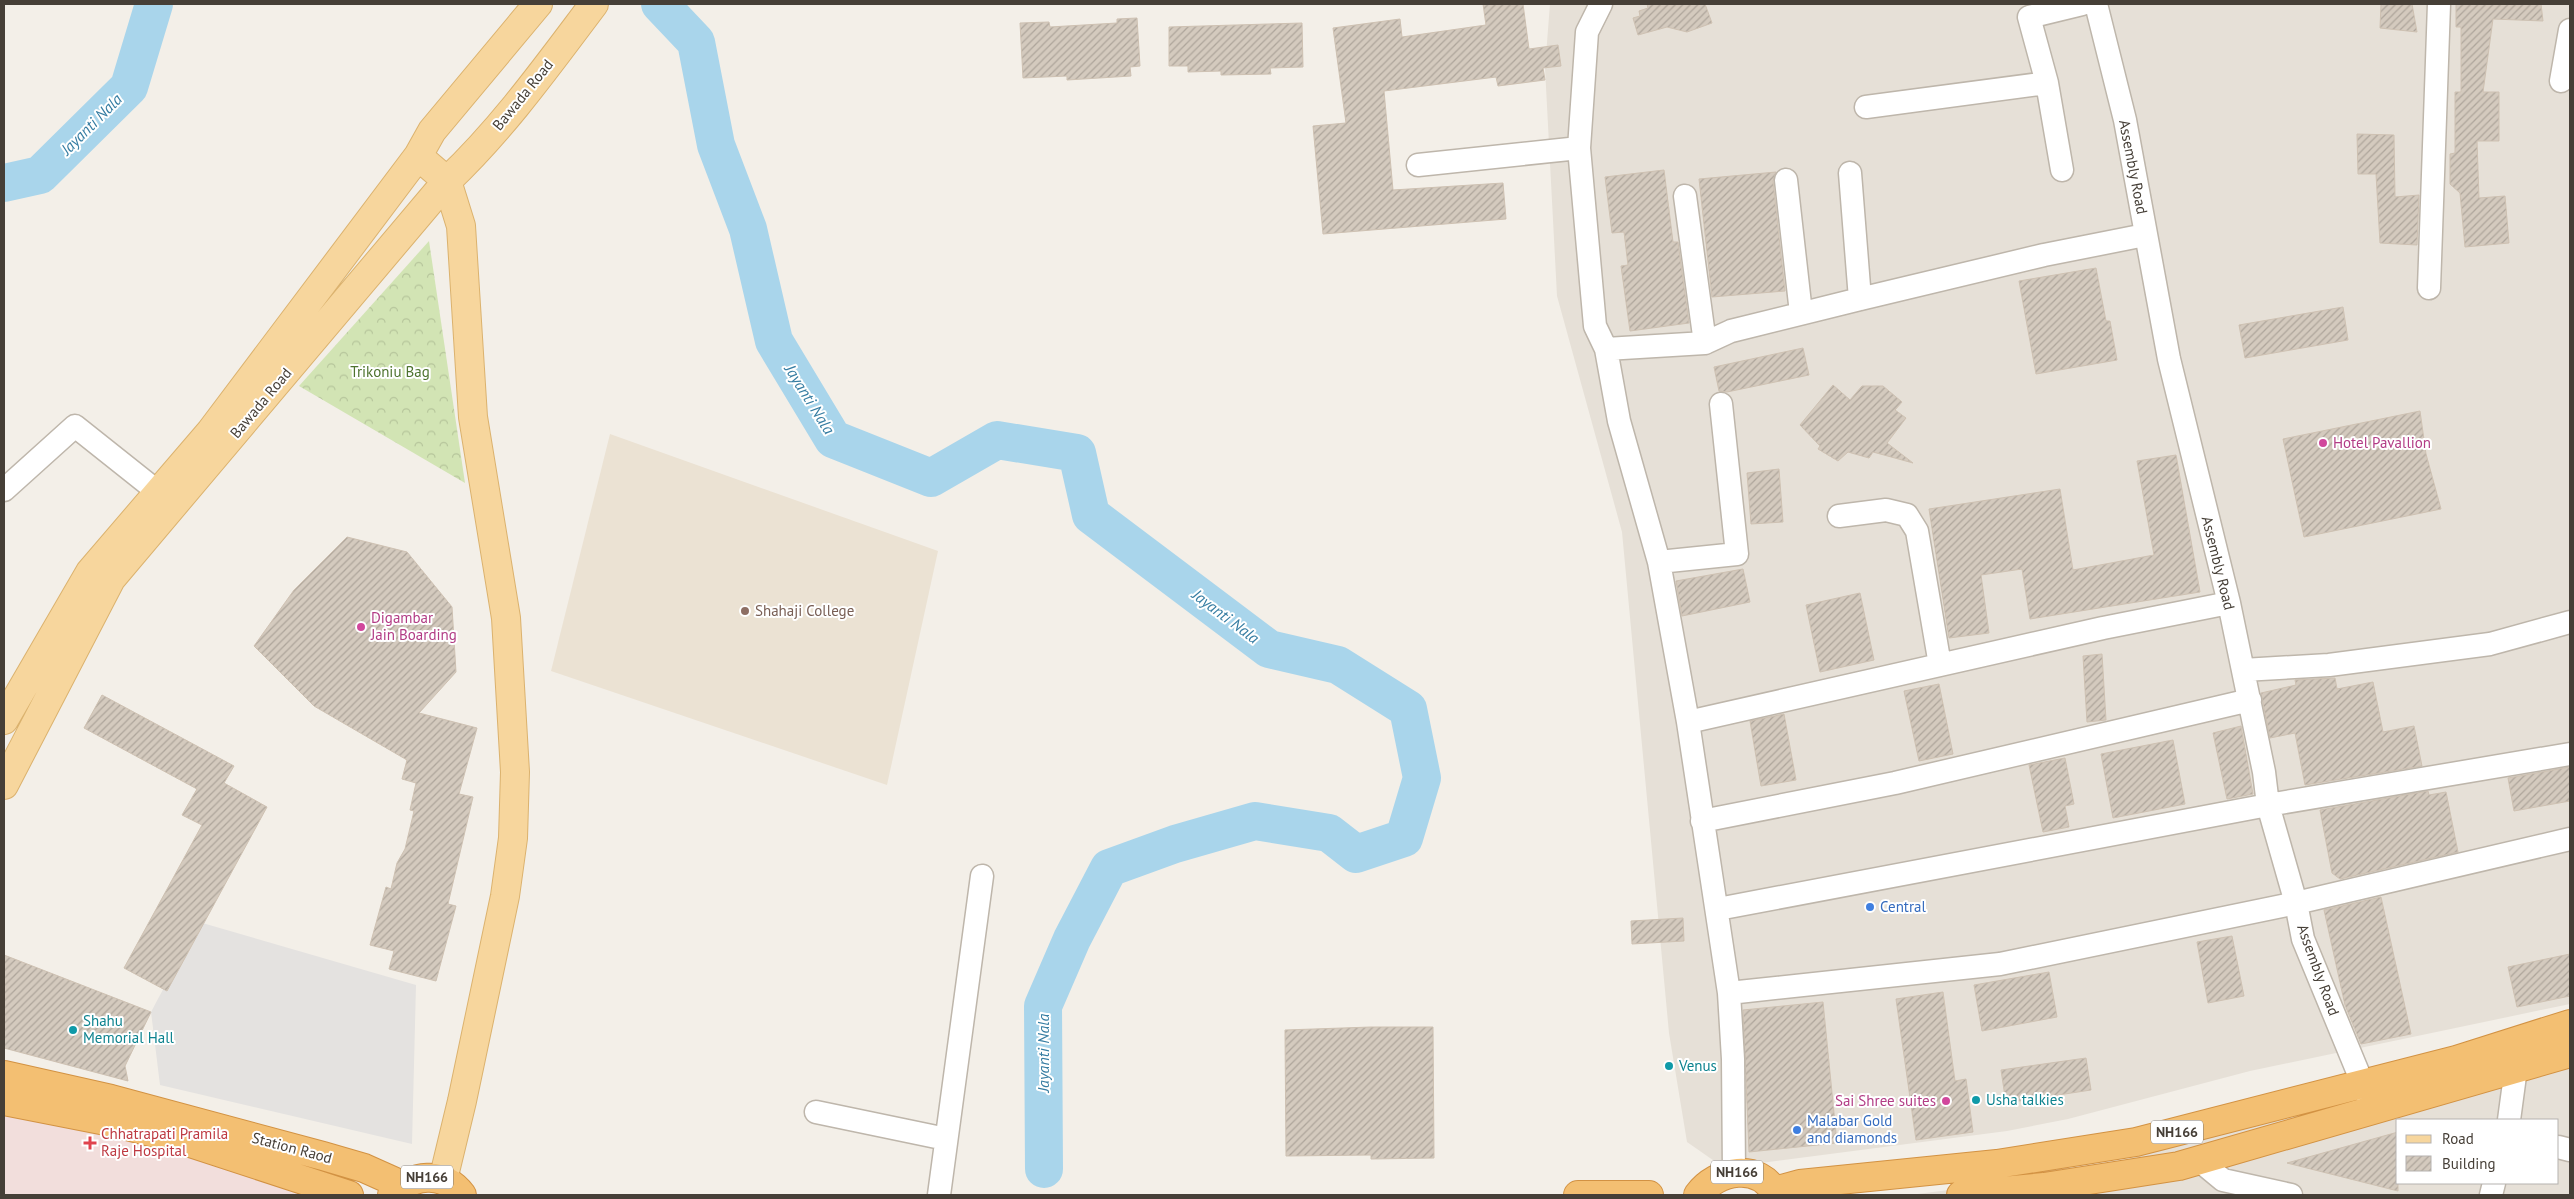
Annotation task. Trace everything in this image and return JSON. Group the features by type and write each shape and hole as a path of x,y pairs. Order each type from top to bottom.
{"highway":[{"name":"NH166","path":"1698,1195 1705,1185 1717,1177 1734,1173 1749,1174 1759,1178 1775,1193 1800,1184 1996,1164 2136,1142 2456,1060 2570,1024"},
{"name":"NH166","path":"1961,1195 2134,1175 2200,1161 2570,1053"},
{"name":"Station Raod","path":"4,1075 112,1099 323,1156 364,1168 397,1190"},
{"path":"4,1101 111,1122 178,1139 349,1195"},
{"name":"NH166","path":"397,1190 415,1179 430,1177 452,1187"},
{"path":"1578,1195 1649,1195"}],"main road":[{"name":"Bawada Road","path":"4,720 90,572 211,431 418,156 432,131 538,4"},
{"name":"Bawada Road","path":"4,785 111,579 447,181 469,160 510,113 594,4"},
{"path":"418,156 447,181 461,226 473,417 506,618 515,772 513,838 505,896 462,1101 452,1187"}],"street":[{"path":"1601,4 1587,32 1579,148 1595,326 1606,349 1618,421 1659,562 1688,722 1702,821 1718,909 1729,993 1733,1059 1734,1173"},
{"path":"2062,170 2047,83 2029,17 2082,4"},
{"name":"Assembly Road","path":"2096,4 2124,120 2169,359 2229,603 2250,700 2268,805 2296,903 2303,939 2373,1111"},
{"path":"2429,288 2439,4"},
{"path":"2561,81 2570,30"},
{"path":"1866,107 2047,83"},
{"path":"1418,165 1579,148"},
{"path":"1850,174 1860,299"},
{"path":"1786,180 1801,314"},
{"path":"1685,196 1705,343"},
{"path":"1606,349 1705,343 1731,331 1860,299 2044,255 2146,235"},
{"path":"1659,562 1737,554 1721,404"},
{"path":"4,490 75,426 158,492"},
{"path":"1839,516 1886,510 1907,515 1917,531 1940,666"},
{"path":"1688,722 2103,628 2229,603"},
{"path":"2243,670 2329,666 2490,644 2570,622"},
{"path":"1702,821 1895,784 2250,700"},
{"path":"1718,909 2268,805 2570,754"},
{"path":"1729,993 2000,964 2296,903 2570,839"},
{"path":"939,1195 982,876"},
{"path":"2509,1119 2516,1068"},
{"path":"816,1112 946,1139"},
{"path":"2200,1161 2223,1180 2291,1195"}],"shaded area":[{"path":"1550,4 2570,4 2570,1004 2250,1071 2068,1119 2007,1131 1745,1165 1720,1165 1687,1142 1669,1033 1622,532 1557,296 1545,68"},
{"name":"Shahaji College","path":"610,434 938,551 887,785 551,671"},
{"path":"199,922 416,985 412,1144 160,1085 151,1012"},
{"path":"2570,1065 2570,1195 1910,1195 2079,1173 2202,1138 2333,1108"},
{"name":"Chhatrapati Pramila Raje Hospital","path":"4,1101 349,1195 4,1195"}],"green space":[{"name":"Trikoniu Bag","path":"429,241 465,483 299,386"}],"building":[{"path":"1483,4 1523,4 1529,49 1558,45 1561,66 1543,68 1545,80 1498,86 1496,77 1384,91 1393,190 1503,183 1506,219 1323,234 1313,126 1346,123 1333,28 1400,19 1402,37 1486,25"},
{"path":"1647,4 1705,4 1712,23 1687,32 1667,27 1638,35 1633,18 1640,16 1639,11 1648,8"},
{"path":"2381,4 2412,4 2417,32 2380,28"},
{"path":"2456,4 2541,4 2543,21 2493,19 2483,92 2499,92 2499,141 2477,141 2479,198 2505,196 2509,243 2465,247 2460,193 2450,184 2450,154 2455,153 2455,92 2461,92 2461,27 2456,27"},
{"path":"1137,18 1140,66 1130,67 1131,76 1067,80 1067,76 1023,78 1020,23 1049,22 1050,27 1117,23 1117,19"},
{"path":"1302,23 1303,67 1270,68 1271,74 1221,75 1221,71 1188,72 1188,66 1169,66 1169,27"},
{"path":"2357,134 2394,135 2395,197 2419,195 2417,245 2380,243 2376,174 2358,174"},
{"path":"1664,170 1673,242 1678,242 1689,323 1630,331 1621,266 1628,265 1624,232 1612,233 1605,177"},
{"path":"1776,172 1773,181 1785,291 1712,297 1699,179"},
{"path":"2096,268 2106,321 2110,321 2117,360 2036,374 2019,281"},
{"path":"2343,307 2348,340 2245,358 2239,325"},
{"path":"1803,348 1809,375 1727,392 1719,391 1714,367"},
{"path":"1833,385 1850,400 1862,386 1883,386 1902,402 1895,410 1906,418 1887,443 1913,463 1873,452 1869,458 1848,452 1838,461 1818,449 1820,446 1800,425"},
{"path":"2420,411 2426,454 2441,509 2304,537 2283,439"},
{"path":"2176,455 2200,592 2030,619 2022,569 1981,575 1989,633 1949,638 1929,509 2060,489 2073,570 2154,555 2137,461"},
{"path":"1779,469 1783,522 1751,524 1747,473"},
{"name":"Digambar Jain Boarding","path":"347,537 407,552 452,607 456,672 419,713 477,728 459,794 473,797 448,904 456,906 436,981 389,969 394,951 370,945 386,887 391,889 397,863 405,849 414,811 410,810 416,783 402,779 407,760 314,706 254,646 294,590"},
{"path":"1743,569 1750,602 1682,616 1676,581"},
{"path":"1860,593 1874,660 1820,672 1806,605"},
{"path":"2102,654 2106,720 2087,722 2083,656"},
{"path":"2335,678 2337,689 2373,682 2383,732 2414,726 2422,766 2305,785 2295,733 2270,738 2261,693 2296,685 2295,680"},
{"path":"1939,684 1953,754 1919,761 1904,691"},
{"path":"102,695 234,766 224,783 267,807 167,991 124,968 202,825 182,815 197,789 84,728"},
{"path":"1784,714 1796,780 1761,786 1750,721"},
{"path":"2241,726 2253,794 2227,799 2213,733"},
{"path":"2173,740 2185,804 2113,818 2101,754"},
{"path":"2065,758 2074,804 2065,806 2069,827 2043,832 2029,765"},
{"path":"2570,767 2570,801 2514,811 2508,778"},
{"path":"2428,791 2429,795 2446,792 2458,852 2340,879 2332,873 2320,810"},
{"path":"2381,897 2411,1034 2361,1044 2345,1005 2324,910"},
{"path":"1683,918 1684,941 1632,944 1631,921"},
{"path":"2232,936 2244,996 2208,1003 2197,942"},
{"path":"2570,954 2570,996 2517,1007 2508,967"},
{"name":"Shahu Memorial Hall","path":"4,955 151,1012 125,1066 128,1081 4,1048"},
{"path":"2049,972 2057,1017 1982,1031 1974,985"},
{"path":"1943,992 1955,1081 1966,1079 1973,1132 1916,1140 1896,999"},
{"path":"1823,1002 1837,1143 1749,1152 1743,1010"},
{"path":"1433,1027 1434,1158 1371,1159 1371,1155 1286,1156 1285,1030"},
{"path":"2086,1058 2091,1090 2006,1103 2001,1070"},
{"path":"2396,1133 2396,1184 2398,1184 2398,1191 2287,1163"}],"waterway":[{"name":"Jayanti Nala","path":"4,183 40,175 129,87 154,4"},
{"name":"Jayanti Nala","path":"660,4 696,42 716,145 748,229 774,341 833,439 931,478 997,440 1077,453 1091,515 1269,649 1338,665 1408,709 1422,778 1404,838 1356,854 1329,833 1255,821 1175,844 1109,868 1072,939 1043,1006 1044,1169"}],"place":[{"name":"Hotel Pavallion","path":"2323,443"},
{"name":"Shahaji College","path":"745,611"},
{"name":"Digambar Jain Boarding","path":"361,627"},
{"name":"Central","path":"1870,907"},
{"name":"Shahu Memorial Hall","path":"73,1030"},
{"name":"Venus","path":"1669,1066"},
{"name":"Usha talkies","path":"1976,1100"},
{"name":"Sai Shree suites","path":"1946,1101"},
{"name":"Malabar Gold and diamonds","path":"1797,1130"},
{"name":"Chhatrapati Pramila Raje Hospital","path":"90,1143"}]}
